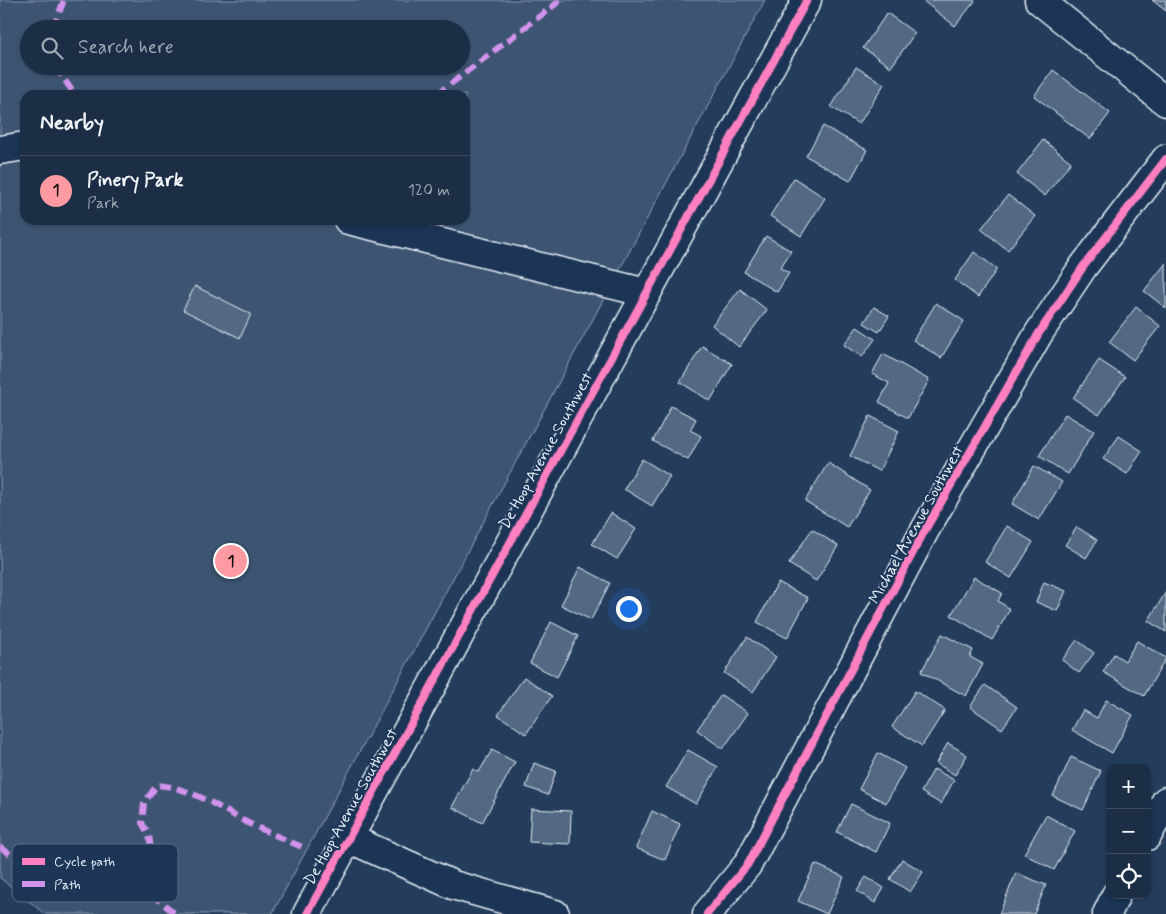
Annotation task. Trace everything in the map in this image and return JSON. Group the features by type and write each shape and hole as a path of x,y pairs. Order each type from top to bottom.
{"street":[{"name":"De Hoop Avenue Southwest","path":"307,914 807,0"},
{"path":"1040,0 1166,102"},
{"name":"Michael Avenue Southwest","path":"707,914 748,864 925,530 1039,333 1083,267 1166,159"},
{"path":"368,225 647,293"},
{"path":"1151,829 1166,802"},
{"path":"348,838 453,885 555,914"},
{"path":"1107,914 1114,899"}],"shaded area":[{"path":"0,0 765,0 272,914 45,914 30,902 178,902 178,844 12,844 12,888 0,878"}],"building":[{"path":"922,0 973,0 975,1 955,26"},
{"path":"1152,0 1166,0 1166,11"},
{"path":"887,13 915,33 891,67 863,48"},
{"path":"856,67 884,84 859,124 831,107"},
{"path":"1053,70 1110,113 1090,139 1034,96"},
{"path":"823,126 867,150 850,181 806,156"},
{"path":"1043,140 1071,162 1045,196 1017,174"},
{"path":"794,178 825,198 801,236 770,216"},
{"path":"1008,195 1035,216 1008,250 981,229"},
{"path":"766,236 791,251 780,268 789,273 777,292 744,272"},
{"path":"974,252 997,269 978,297 955,280"},
{"path":"1166,263 1166,308 1144,291"},
{"path":"195,286 251,314 240,338 183,310"},
{"path":"740,289 767,310 739,347 712,325"},
{"path":"936,303 964,321 941,358 913,340"},
{"path":"874,307 889,316 879,332 864,323"},
{"path":"1136,307 1160,326 1133,360 1109,342"},
{"path":"857,327 875,339 862,357 844,345"},
{"path":"702,346 732,364 710,401 680,382"},
{"path":"883,354 929,380 908,418 879,402 889,383 872,374"},
{"path":"1099,360 1125,377 1099,415 1073,398"},
{"path":"671,406 696,419 690,430 701,436 688,460 653,441"},
{"path":"1065,414 1094,431 1068,474 1039,456"},
{"path":"870,416 899,431 879,471 850,456"},
{"path":"1119,436 1142,451 1127,474 1103,459"},
{"path":"642,459 670,476 652,506 624,489"},
{"path":"828,463 870,490 847,527 805,501"},
{"path":"1034,466 1062,482 1039,520 1012,504"},
{"path":"611,513 636,529 617,559 592,544"},
{"path":"1007,526 1033,542 1011,578 985,562"},
{"path":"1077,527 1097,540 1086,558 1065,545"},
{"path":"812,529 838,546 816,581 789,564"},
{"path":"580,567 610,583 591,620 561,605"},
{"path":"974,577 1002,593 998,601 1010,609 992,640 951,615"},
{"path":"778,582 808,598 787,638 757,622"},
{"path":"1044,582 1066,591 1057,611 1036,602"},
{"path":"1166,592 1166,632 1148,621"},
{"path":"551,622 578,636 557,677 530,663"},
{"path":"942,634 973,650 970,657 983,664 966,696 921,672"},
{"path":"747,637 776,657 753,692 724,673"},
{"path":"1077,640 1094,653 1079,673 1062,660"},
{"path":"1137,641 1166,658 1144,696 1103,672 1114,654 1125,661"},
{"path":"524,677 552,696 526,734 498,715"},
{"path":"985,685 1017,707 1002,729 970,707"},
{"path":"915,691 945,710 922,746 892,727"},
{"path":"721,695 748,713 723,749 697,730"},
{"path":"1106,700 1133,715 1112,753 1072,730 1083,710 1097,718"},
{"path":"948,743 967,755 955,775 936,763"},
{"path":"492,750 515,762 482,823 452,807 473,769 479,772"},
{"path":"688,750 718,767 696,804 666,787"},
{"path":"878,753 905,768 886,803 859,789"},
{"path":"1071,757 1101,771 1083,810 1053,796"},
{"path":"534,763 556,771 548,795 526,787"},
{"path":"934,769 954,780 941,804 921,792"},
{"path":"851,804 890,823 876,852 837,832"},
{"path":"531,809 571,811 570,844 529,842"},
{"path":"652,811 680,824 665,860 636,848"},
{"path":"1046,815 1075,831 1054,870 1024,854"},
{"path":"902,859 923,872 910,892 890,879"},
{"path":"815,864 844,877 827,914 798,901"},
{"path":"1016,873 1046,885 1034,914 999,914"},
{"path":"866,877 884,888 875,903 857,891"}],"marked path":[{"path":"56,20 64,0"},
{"path":"470,69 561,0"},
{"path":"61,75 72,90"},
{"path":"443,90 462,75"},
{"path":"150,844 149,835 142,823 144,803 157,785 169,786 191,793 250,824 302,847"},
{"path":"0,847 12,855"},
{"path":"161,902 175,914"}],"cycle path":[{"path":"307,914 807,0"},
{"path":"707,914 748,864 925,530 1039,333 1083,267 1166,159"}],"place":[{"name":"Pinery Park","path":"231,561"}]}
